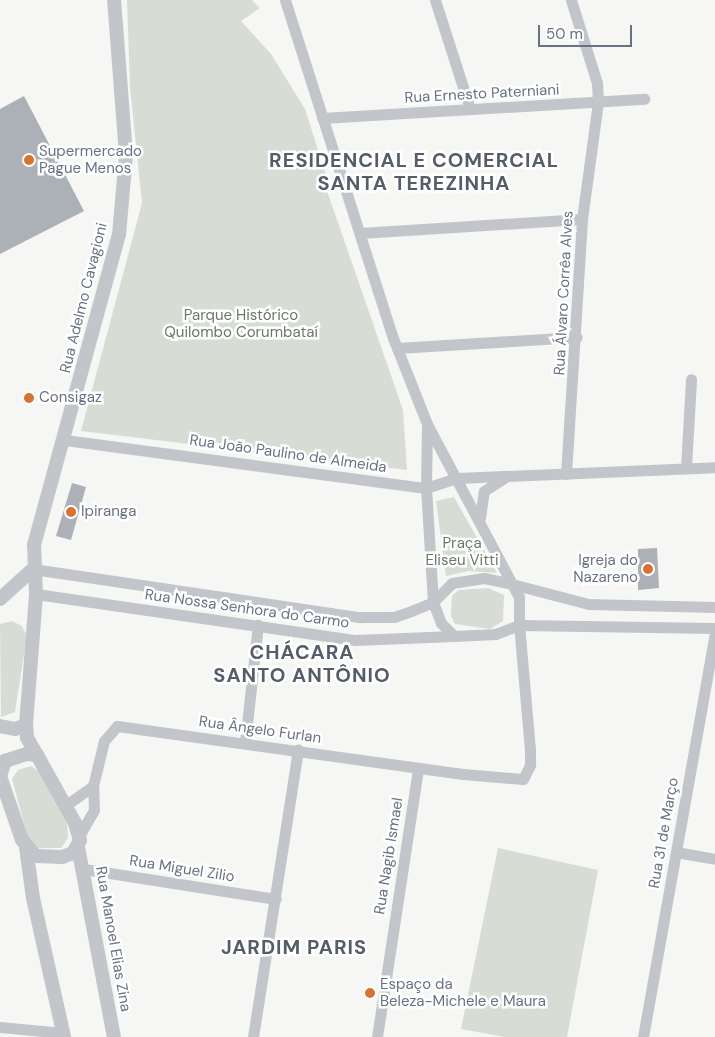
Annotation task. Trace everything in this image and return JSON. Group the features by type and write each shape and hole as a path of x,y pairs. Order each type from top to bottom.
{"street":[{"name":"Rua Adelmo Cavagioni","path":"26,724 36,594 33,569 34,545 65,440 119,235 126,155 114,0"},
{"path":"285,0 397,348 427,424 480,519 519,597 519,625"},
{"path":"436,0 470,110"},
{"name":"Rua Álvaro Corrêa Alves","path":"566,474 577,337 582,218 598,102 597,83 571,0"},
{"name":"Rua Ernesto Paterniani","path":"322,118 644,99"},
{"path":"360,233 582,218"},
{"path":"397,348 577,337"},
{"path":"686,467 691,379"},
{"path":"427,424 426,488 433,602 441,623 454,636 496,634 519,625 715,628"},
{"name":"Rua João Paulino de Almeida","path":"65,440 426,488 457,478 715,467"},
{"path":"480,519 484,491 507,476"},
{"path":"0,599 33,569"},
{"name":"Rua Nossa Senhora do Carmo","path":"33,569 360,617 394,617 433,602"},
{"path":"433,602 452,583 461,580 499,578 512,584 588,604 715,607"},
{"name":"Rua Nossa Senhora do Carmo","path":"36,594 356,640 454,636"},
{"path":"245,742 258,625"},
{"name":"Rua Ângelo Furlan","path":"93,786 104,741 117,726 245,742 418,769 523,779 530,765 519,625"},
{"name":"Rua 31 de Março","path":"643,1037 715,634"},
{"path":"0,726 16,729 26,724"},
{"name":"Rua Manoel Elias Zina","path":"26,724 27,738 66,805 79,841 114,1037"},
{"path":"253,1037 298,750"},
{"path":"0,1027 63,1035 33,898 26,847 5,804 0,776 5,760 37,755"},
{"name":"Rua Nagib Ismael","path":"378,1037 418,769"},
{"path":"66,805 93,786"},
{"path":"26,847 36,856 62,857 79,841 94,810 93,786"},
{"path":"676,852 715,859"},
{"name":"Rua Miguel Zilio","path":"84,869 276,899"}],"green space":[{"name":"Parque Histórico Quilombo Corumbataí","path":"127,0 252,0 260,8 241,21 271,54 305,109 326,175 326,188 403,410 407,470 81,431 142,203 130,87"},
{"name":"Praça Eliseu Vitti","path":"454,497 497,573 468,571 446,576 436,501"},
{"path":"488,588 504,595 503,621 490,629 455,624 451,616 452,596 458,590"},
{"path":"12,621 22,626 27,636 15,712 1,717 0,624"},
{"path":"31,766 42,773 67,822 68,838 61,848 34,848 27,835 12,779 18,770"},
{"path":"498,848 598,870 567,1037 505,1037 461,1029"}],"building":[{"name":"Supermercado Pague Menos","path":"24,96 84,211 0,254 0,109"},
{"name":"Ipiranga","path":"72,483 86,487 71,540 56,536"},
{"name":"Igreja do Nazareno","path":"657,548 659,588 638,590 638,549"}],"place":[{"name":"Supermercado Pague Menos","path":"29,160"},
{"name":"Consigaz","path":"29,398"},
{"name":"Ipiranga","path":"71,512"},
{"name":"Igreja do Nazareno","path":"648,569"},
{"name":"Espaço da Beleza-Michele e Maura","path":"370,993"}],"district":[{"name":"RESIDENCIAL E COMERCIAL SANTA TEREZINHA","path":"414,172"},
{"name":"CHÁCARA SANTO ANTÔNIO","path":"302,664"},
{"name":"JARDIM PARIS","path":"294,947"}]}
